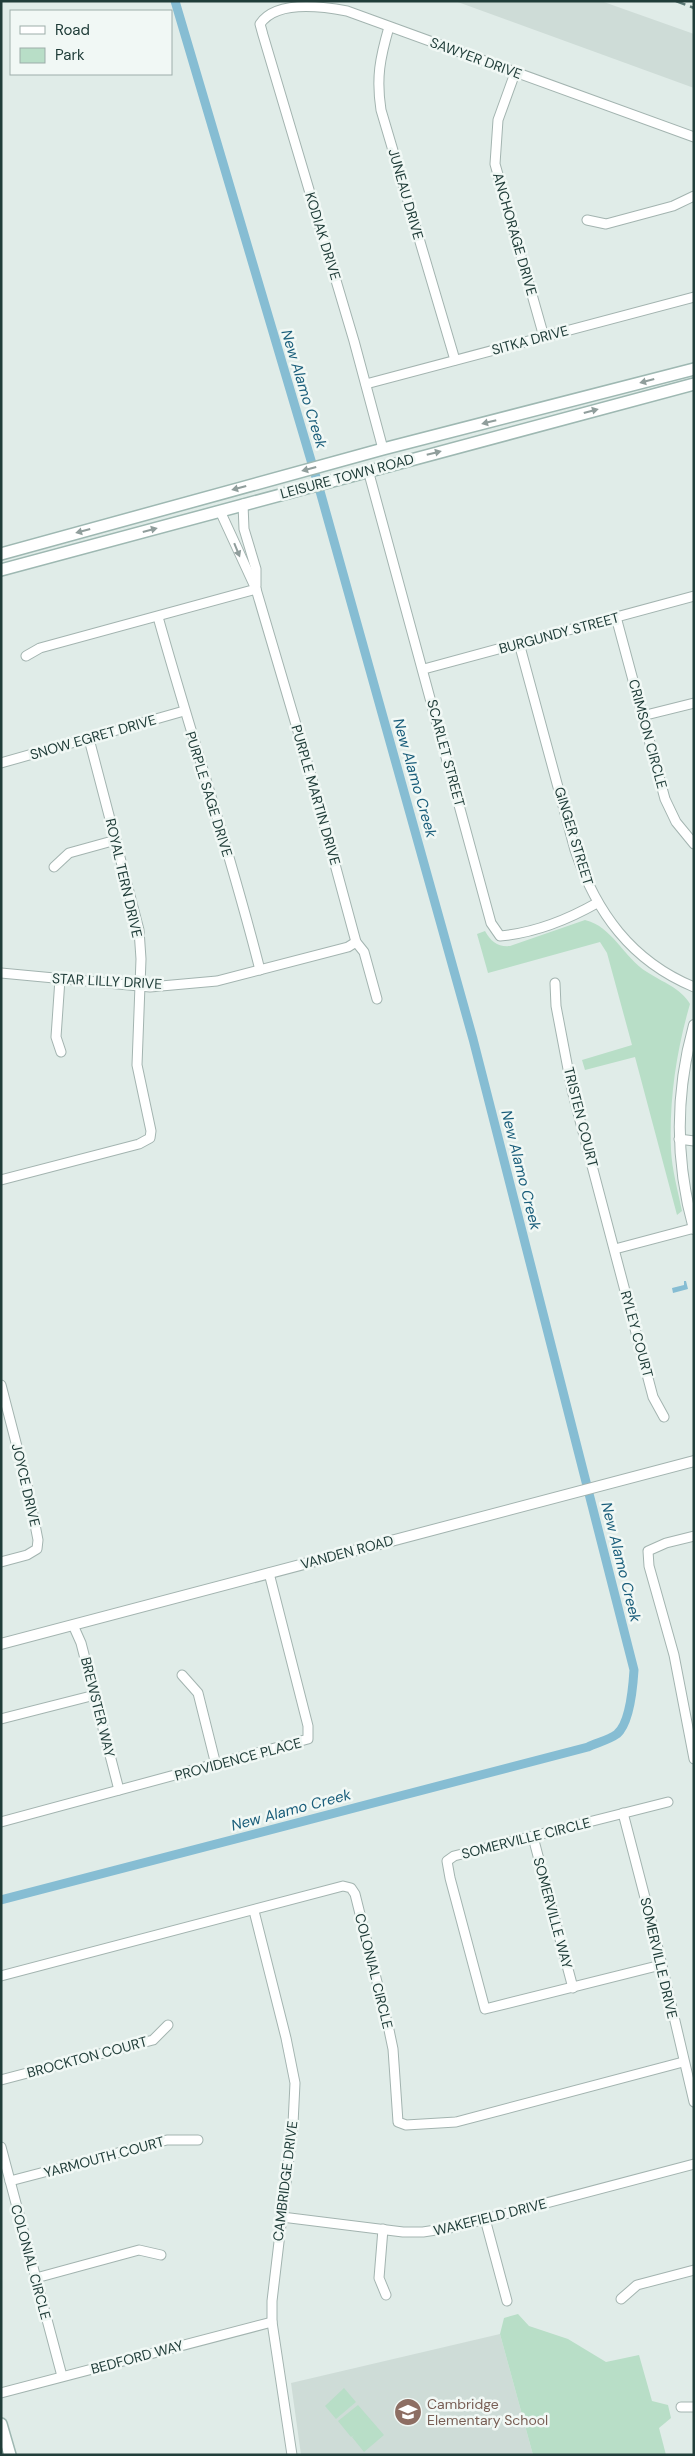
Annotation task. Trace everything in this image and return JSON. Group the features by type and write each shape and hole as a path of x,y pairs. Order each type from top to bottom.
{"main road":[{"name":"LEISURE TOWN ROAD","path":"1,554 383,449 694,369"},
{"name":"LEISURE TOWN ROAD","path":"1,570 336,478 694,384"},
{"path":"1,2424 10,2455"}],"street":[{"name":"SAWYER DRIVE","path":"260,24 265,16 278,8 303,5 324,6 347,11 694,137"},
{"name":"KODIAK DRIVE","path":"260,24 366,384 383,449"},
{"name":"JUNEAU DRIVE","path":"389,26 378,63 378,88 381,110 455,360"},
{"name":"ANCHORAGE DRIVE","path":"515,73 498,120 495,164 544,337"},
{"path":"587,220 606,224 673,206 694,196"},
{"name":"SITKA DRIVE","path":"366,384 694,297"},
{"name":"SCARLET STREET","path":"368,470 424,669 491,923 500,936 513,935 572,917 597,903"},
{"name":"PURPLE MARTIN DRIVE","path":"244,504 244,529 256,569 256,589"},
{"name":"PURPLE MARTIN DRIVE","path":"220,510 256,589 310,772 356,942 364,952 377,999"},
{"path":"26,656 40,648 158,618 256,589"},
{"name":"BURGUNDY STREET","path":"424,669 694,596"},
{"name":"CRIMSON CIRCLE","path":"616,617 665,799 676,822 694,844"},
{"name":"PURPLE SAGE DRIVE","path":"158,618 184,711 213,800 260,970"},
{"name":"GINGER STREET","path":"519,643 575,850 585,879 597,903 621,936 646,959 671,976 694,986"},
{"path":"642,716 694,703"},
{"name":"SNOW EGRET DRIVE","path":"1,763 184,711"},
{"name":"ROYAL TERN DRIVE","path":"1,1180 139,1144 150,1138 150,1124 137,1065 140,986 139,930 89,738"},
{"path":"54,867 69,853 116,840"},
{"name":"STAR LILLY DRIVE","path":"1,973 140,986 217,981 348,947 356,942"},
{"path":"60,979 56,1037 61,1052"},
{"name":"TRISTEN COURT","path":"555,983 556,1006 572,1090 615,1249"},
{"path":"615,1249 694,1229 683,1183 679,1139 682,1081 694,1025"},
{"path":"679,1139 694,1141"},
{"name":"RYLEY COURT","path":"615,1249 653,1397 664,1417"},
{"name":"JOYCE DRIVE","path":"1,1385 28,1489 38,1540 37,1549 27,1555 1,1562"},
{"name":"VANDEN ROAD","path":"1,1644 694,1461"},
{"path":"694,1536 666,1543 648,1551 649,1566 674,1655 694,1759"},
{"name":"PROVIDENCE PLACE","path":"1,1822 308,1739 308,1726 269,1573"},
{"name":"BREWSTER WAY","path":"73,1625 81,1643 120,1790"},
{"path":"182,1676 198,1694 216,1765"},
{"path":"1,1719 95,1695"},
{"name":"SOMERVILLE CIRCLE","path":"661,1965 485,2010 447,1861 454,1856 668,1802"},
{"name":"SOMERVILLE DRIVE","path":"623,1813 656,1940 683,2062 694,2102"},
{"name":"SOMERVILLE WAY","path":"533,1837 573,1988"},
{"name":"COLONIAL CIRCLE","path":"1,1976 254,1911 343,1886 351,1888 358,1907 393,2049 398,2122 406,2125 456,2122 683,2062"},
{"name":"CAMBRIDGE DRIVE","path":"254,1911 286,2038 295,2084 293,2124 275,2264 272,2322 292,2455"},
{"name":"BROCKTON COURT","path":"1,2080 153,2040 168,2025"},
{"name":"YARMOUTH COURT","path":"10,2181 167,2140 198,2140"},
{"name":"COLONIAL CIRCLE","path":"1,2147 62,2376"},
{"name":"WAKEFIELD DRIVE","path":"282,2217 423,2232 485,2219 694,2164"},
{"path":"485,2219 507,2301"},
{"path":"383,2229 379,2278 386,2295"},
{"path":"36,2278 139,2250 161,2255"},
{"path":"621,2299 637,2285 694,2270"},
{"name":"BEDFORD WAY","path":"1,2393 272,2322"},
{"path":"681,2406 694,2407"}],"shaded area":[{"path":"455,1 601,1 694,34 694,88"},
{"name":"Cambridge Elementary School","path":"500,2334 533,2455 301,2455 291,2383"}],"green space":[{"path":"585,920 603,929 639,966 676,989 690,1004 677,1058 672,1095 672,1158 682,1211 677,1215 635,1057 585,1070 582,1060 632,1045 607,953 600,942 488,973 477,934 485,931 495,943 502,946 510,946"},
{"path":"518,2314 529,2326 568,2339 606,2362 639,2355 652,2401 668,2405 671,2418 659,2428 666,2455 533,2455 500,2334 504,2318"},
{"path":"344,2388 356,2402 336,2419 325,2406"},
{"path":"358,2405 384,2435 364,2452 352,2437 354,2435 351,2437 338,2421"}],"water":[{"path":"684,1281 686,1281 688,1289 673,1293 672,1288 684,1285"}],"waterway":[{"name":"New Alamo Creek","path":"1,1900 588,1747 614,1736 621,1729 628,1713 634,1677 634,1670 473,1039 318,484 175,1"}],"railway":[{"path":"676,1 694,8"}],"place":[{"name":"Cambridge Elementary School","path":"408,2412"}]}
